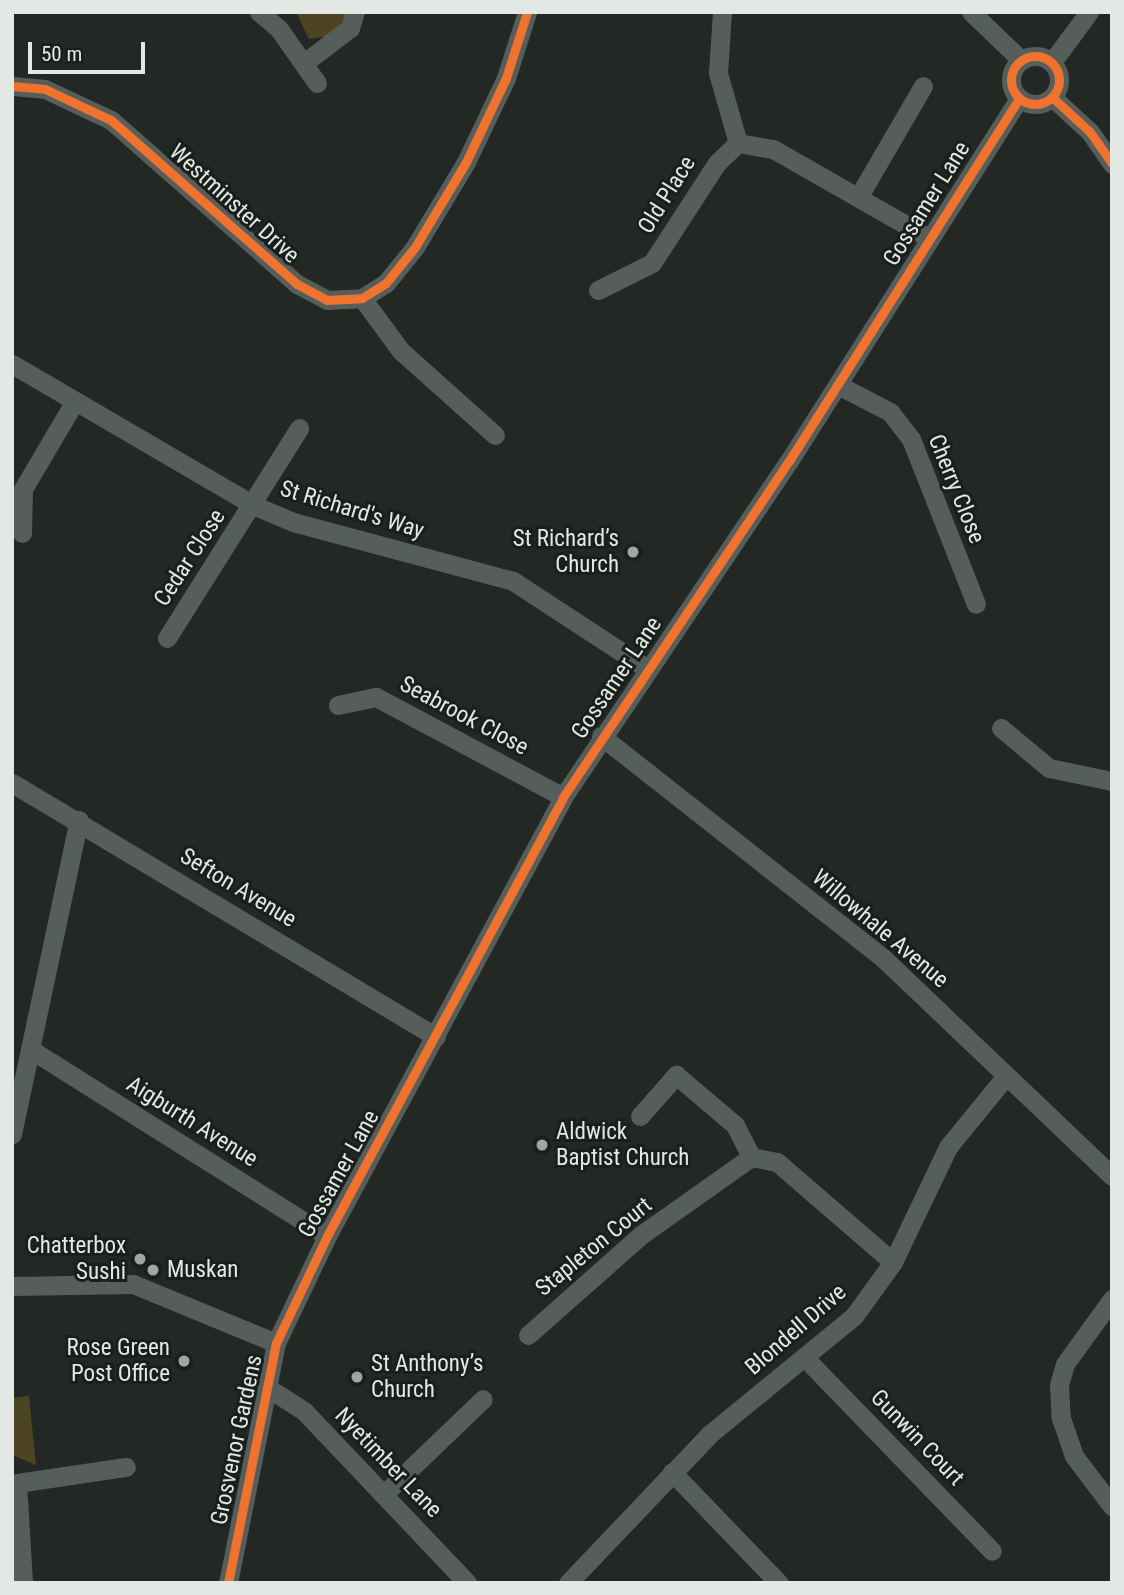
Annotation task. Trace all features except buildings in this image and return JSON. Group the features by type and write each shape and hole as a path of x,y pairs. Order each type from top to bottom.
{"street":[{"path":"259,12 304,63 317,83"},
{"path":"304,63 350,28 355,12"},
{"path":"495,435 401,351 362,298 386,283 415,247 466,162 506,78 527,12"},
{"path":"722,12 718,73 738,143 773,149 926,237"},
{"path":"971,12 1021,60"},
{"path":"1052,62 1089,12"},
{"path":"1034,55 1052,62 1059,82 1052,97 1034,104 1019,98 1011,78 1021,60 1034,55"},
{"name":"Westminster Drive","path":"12,86 45,89 111,120 296,285 327,300 362,298"},
{"path":"859,197 922,86"},
{"path":"1052,97 1090,132 1112,164"},
{"name":"Gossamer Lane","path":"290,1306 563,797 646,668 838,385 926,237 1019,98"},
{"name":"Old Place","path":"598,290 652,263 717,163 738,143"},
{"name":"St Richard's Way","path":"12,364 253,505 293,522 513,581 646,668"},
{"name":"Cherry Close","path":"838,385 890,412 911,439 976,604"},
{"path":"22,533 23,489 75,401"},
{"name":"Cedar Close","path":"167,638 299,428"},
{"name":"Seabrook Close","path":"338,705 376,697 563,797"},
{"path":"1001,729 1049,768 1112,781"},
{"name":"Willowhale Avenue","path":"601,736 883,958 1112,1176"},
{"name":"Sefton Avenue","path":"12,783 79,820 436,1037"},
{"path":"12,1134 79,820"},
{"name":"Aigburth Avenue","path":"30,1049 327,1236"},
{"path":"640,1116 676,1075 735,1125 751,1157 777,1162 893,1262"},
{"name":"Blondell Drive","path":"568,1583 672,1472 854,1316 893,1262 948,1147 1006,1076"},
{"name":"Stapleton Court","path":"528,1335 641,1235 751,1157"},
{"path":"12,1286 132,1284 276,1343"},
{"path":"1112,1299 1065,1364 1059,1385 1061,1418 1074,1455 1112,1506"},
{"name":"Grosvenor Gardens","path":"228,1583 265,1386 276,1343 290,1306"},
{"name":"Gunwin Court","path":"806,1359 992,1551"},
{"name":"Nyetimber Lane","path":"265,1386 304,1411 386,1492 467,1583"},
{"path":"386,1492 483,1399"},
{"path":"23,1583 17,1483 126,1467"},
{"path":"672,1472 779,1583"}],"shaded area":[{"path":"296,12 349,12 333,36 309,39"},
{"path":"29,1396 36,1465 12,1455 12,1398"}],"cycle path":[{"path":"12,86 45,89 111,120 297,284 327,300 362,298 386,283 415,247 466,162 506,78 527,12"},
{"path":"1035,56 1052,63 1059,80 1052,97 1035,104 1018,97 1011,80 1018,63 1035,56"},
{"path":"1052,97 1090,132 1112,164"},
{"path":"228,1583 276,1343 327,1236 563,797 789,461 1019,98"}],"place":[{"name":"St Richard’s Church","path":"633,552"},
{"name":"Aldwick Baptist Church","path":"542,1145"},
{"name":"Chatterbox Sushi","path":"140,1259"},
{"name":"Muskan","path":"153,1270"},
{"name":"Rose Green Post Office","path":"184,1361"},
{"name":"St Anthony’s Church","path":"357,1377"}]}
